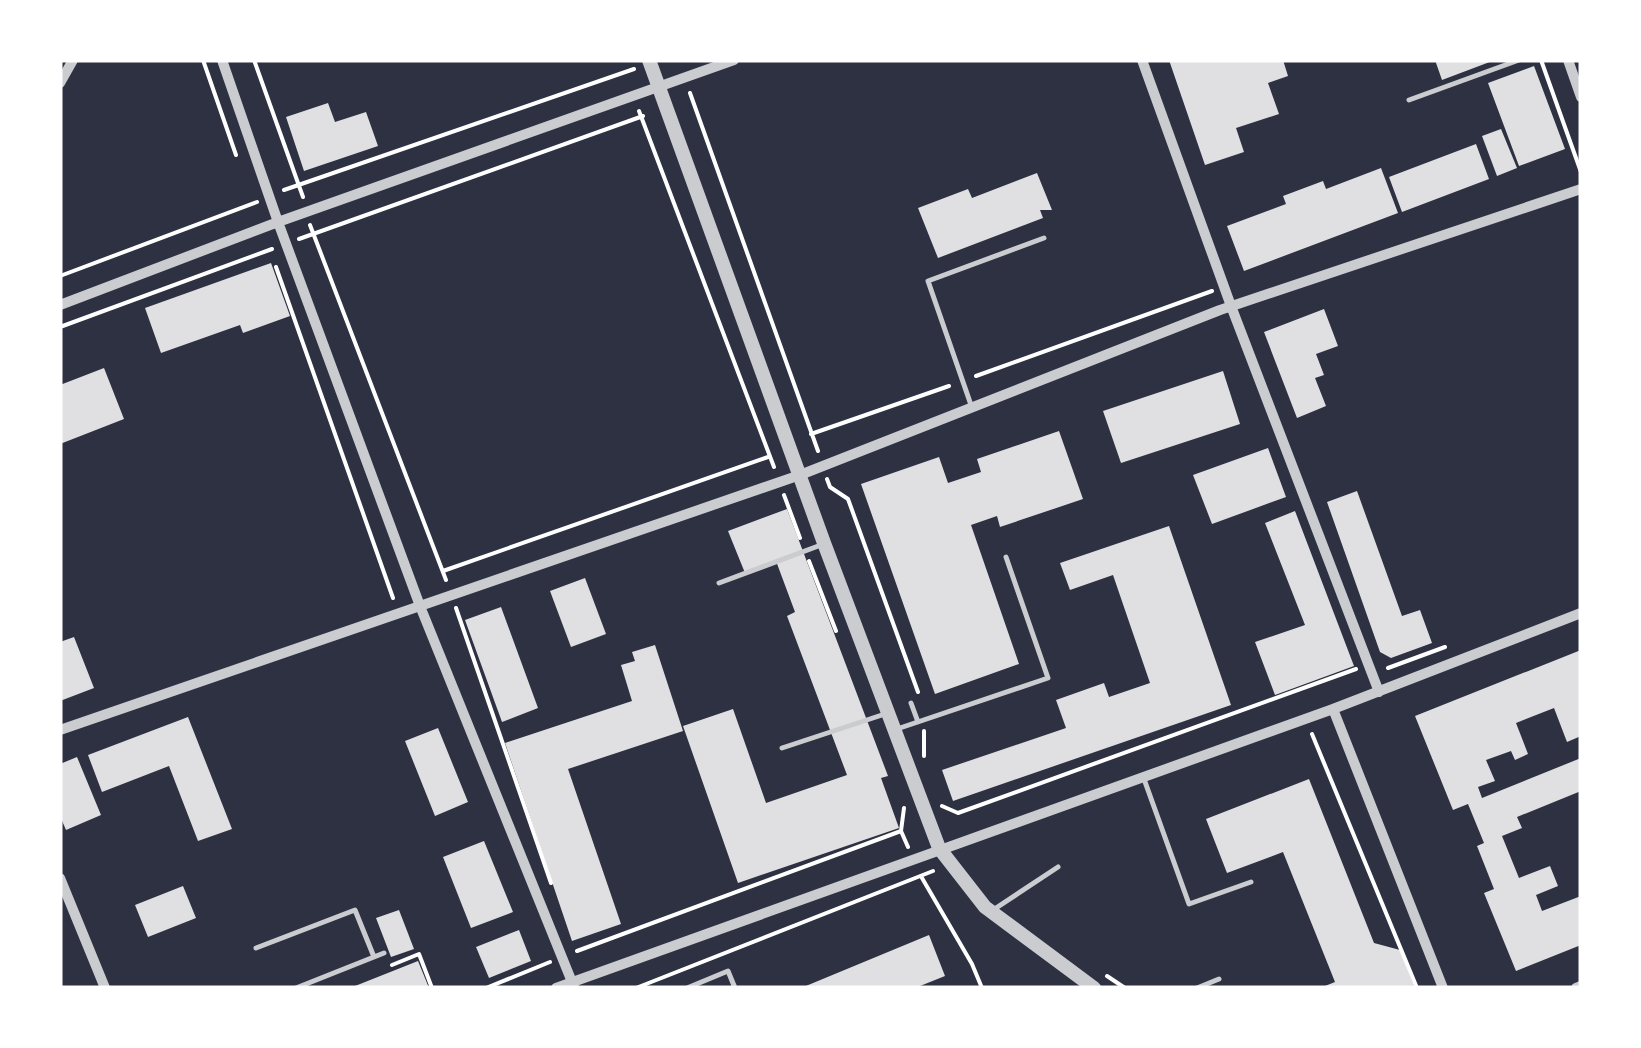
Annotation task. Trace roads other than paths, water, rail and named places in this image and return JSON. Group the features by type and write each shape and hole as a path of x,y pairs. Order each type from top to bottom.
{"street":[{"path":"60,83 73,60"},
{"path":"222,60 420,606 573,985"},
{"path":"60,305 305,212 734,60"},
{"path":"1142,60 1378,692"},
{"path":"1568,60 1581,97"},
{"path":"642,64 657,86 939,848 991,911 1094,988"},
{"path":"60,730 800,475 1231,306 1581,189"},
{"path":"556,988 1333,709 1581,613"},
{"path":"1333,709 1443,988"},
{"path":"60,878 105,988"}],"lane":[{"path":"1409,100 1519,60"},
{"path":"972,408 928,281 1044,238"},
{"path":"719,584 824,544"},
{"path":"894,730 1048,678 1006,557"},
{"path":"911,703 921,721"},
{"path":"782,748 888,713"},
{"path":"1142,776 1189,904 1251,882"},
{"path":"991,911 1058,867"},
{"path":"256,948 355,910 374,957"},
{"path":"296,988 384,953"},
{"path":"687,988 728,971 736,988"},
{"path":"1197,988 1219,979"}]}
